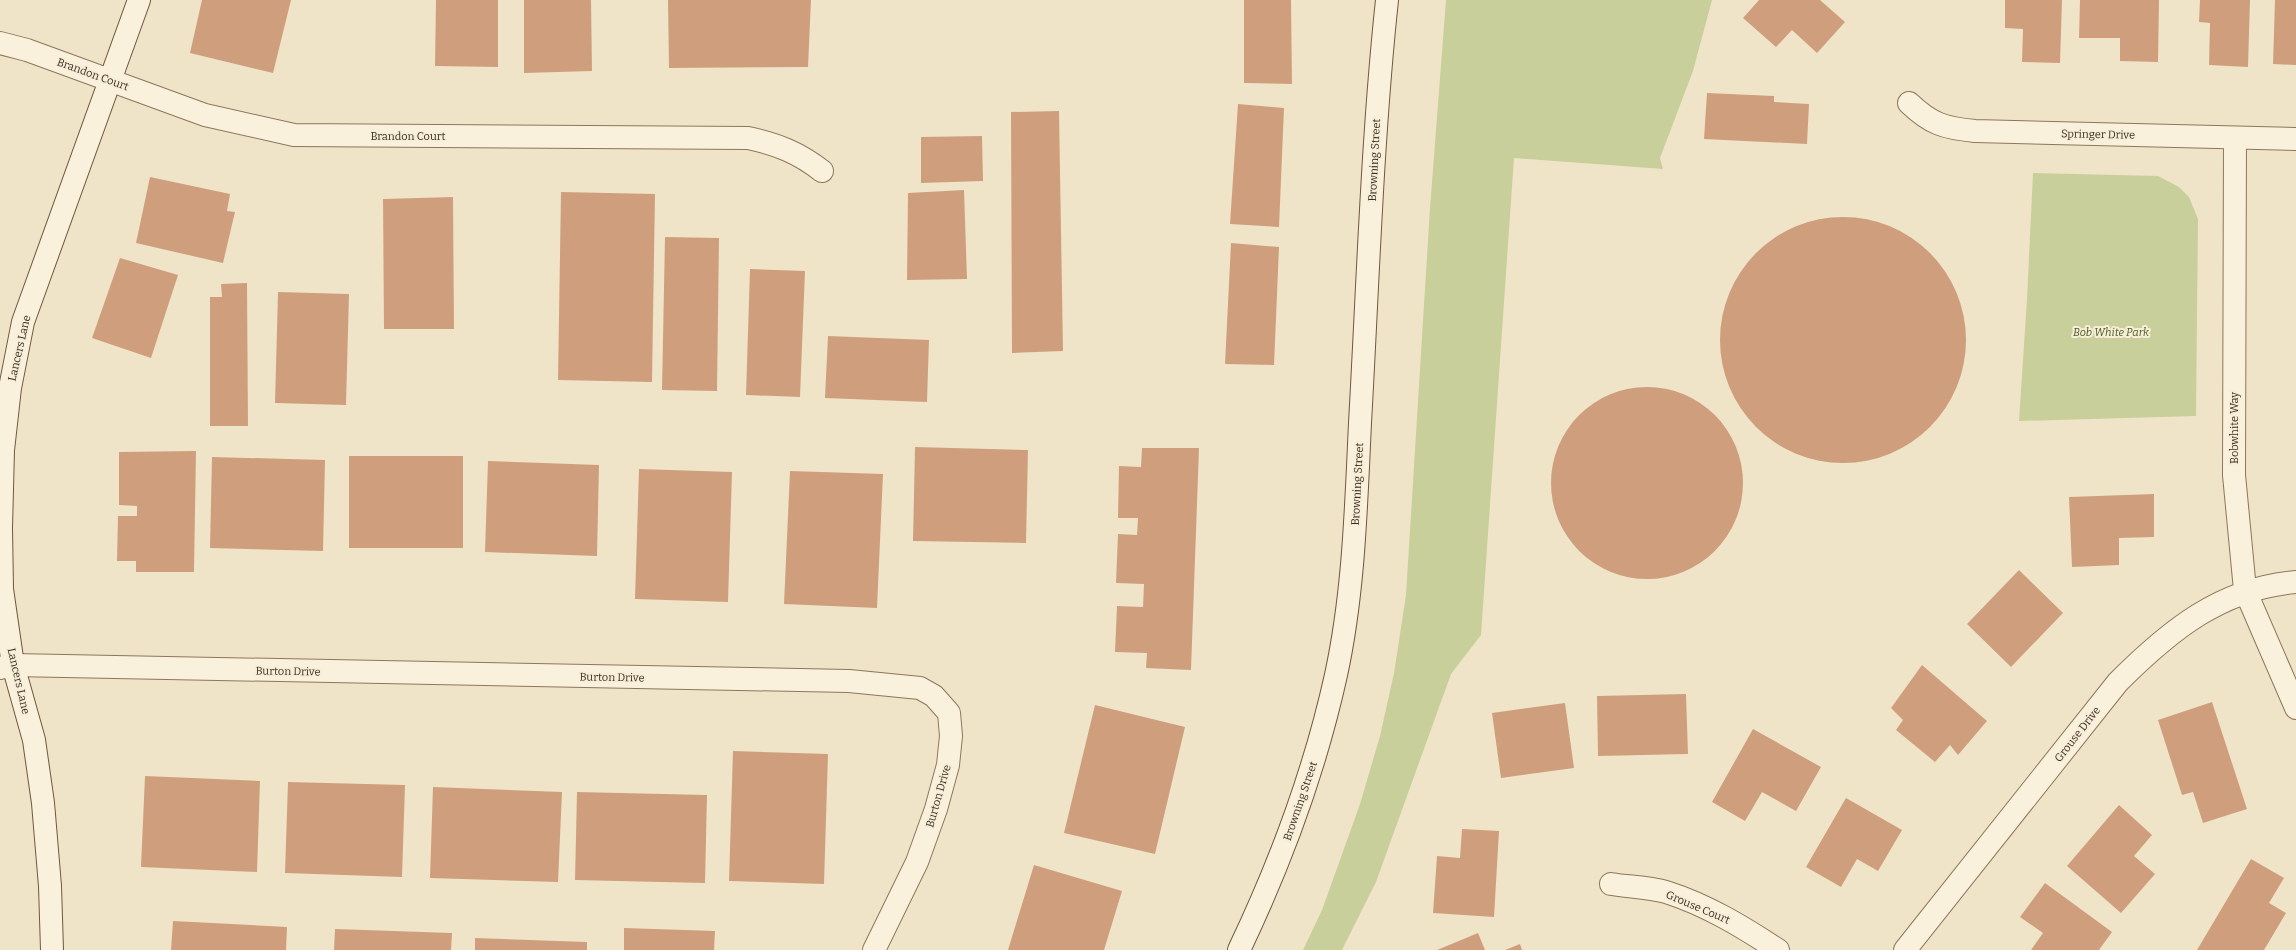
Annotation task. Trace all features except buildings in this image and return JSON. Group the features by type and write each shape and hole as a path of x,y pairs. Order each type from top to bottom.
{"street":[{"name":"Lancers Lane","path":"52,950 50,886 43,804 34,740 7,667 0,528 3,450 10,388 24,322 139,0"},
{"name":"Browning Street","path":"1239,950 1284,847 1316,753 1336,675 1344,633 1350,585 1355,522 1374,152 1387,0"},
{"name":"Brandon Court","path":"0,43 27,50 205,115 294,135 748,138 772,142 793,151 822,171"},
{"name":"Springer Drive","path":"1909,103 1935,124 1962,130 2296,139"},
{"name":"Bobwhite Way","path":"2235,138 2234,475 2245,590 2296,708"},
{"name":"Grouse Drive","path":"1905,950 2118,682 2146,654 2171,633 2222,600 2245,590 2278,583 2296,582"},
{"name":"Burton Drive","path":"7,667 841,681 920,688 934,696 948,713 951,736 948,765 936,809 917,862 874,950"},
{"name":"Grouse Court","path":"1611,884 1665,892 1689,900 1737,924 1778,950"}],"green space":[{"path":"1446,0 1712,0 1693,71 1660,158 1663,169 1514,158 1481,635 1451,674 1376,882 1342,950 1303,950 1322,910 1360,804 1380,736 1394,673 1406,595 1430,208"},
{"name":"Bob White Park","path":"2033,173 2158,176 2179,187 2189,197 2198,219 2196,416 2019,421"}]}
